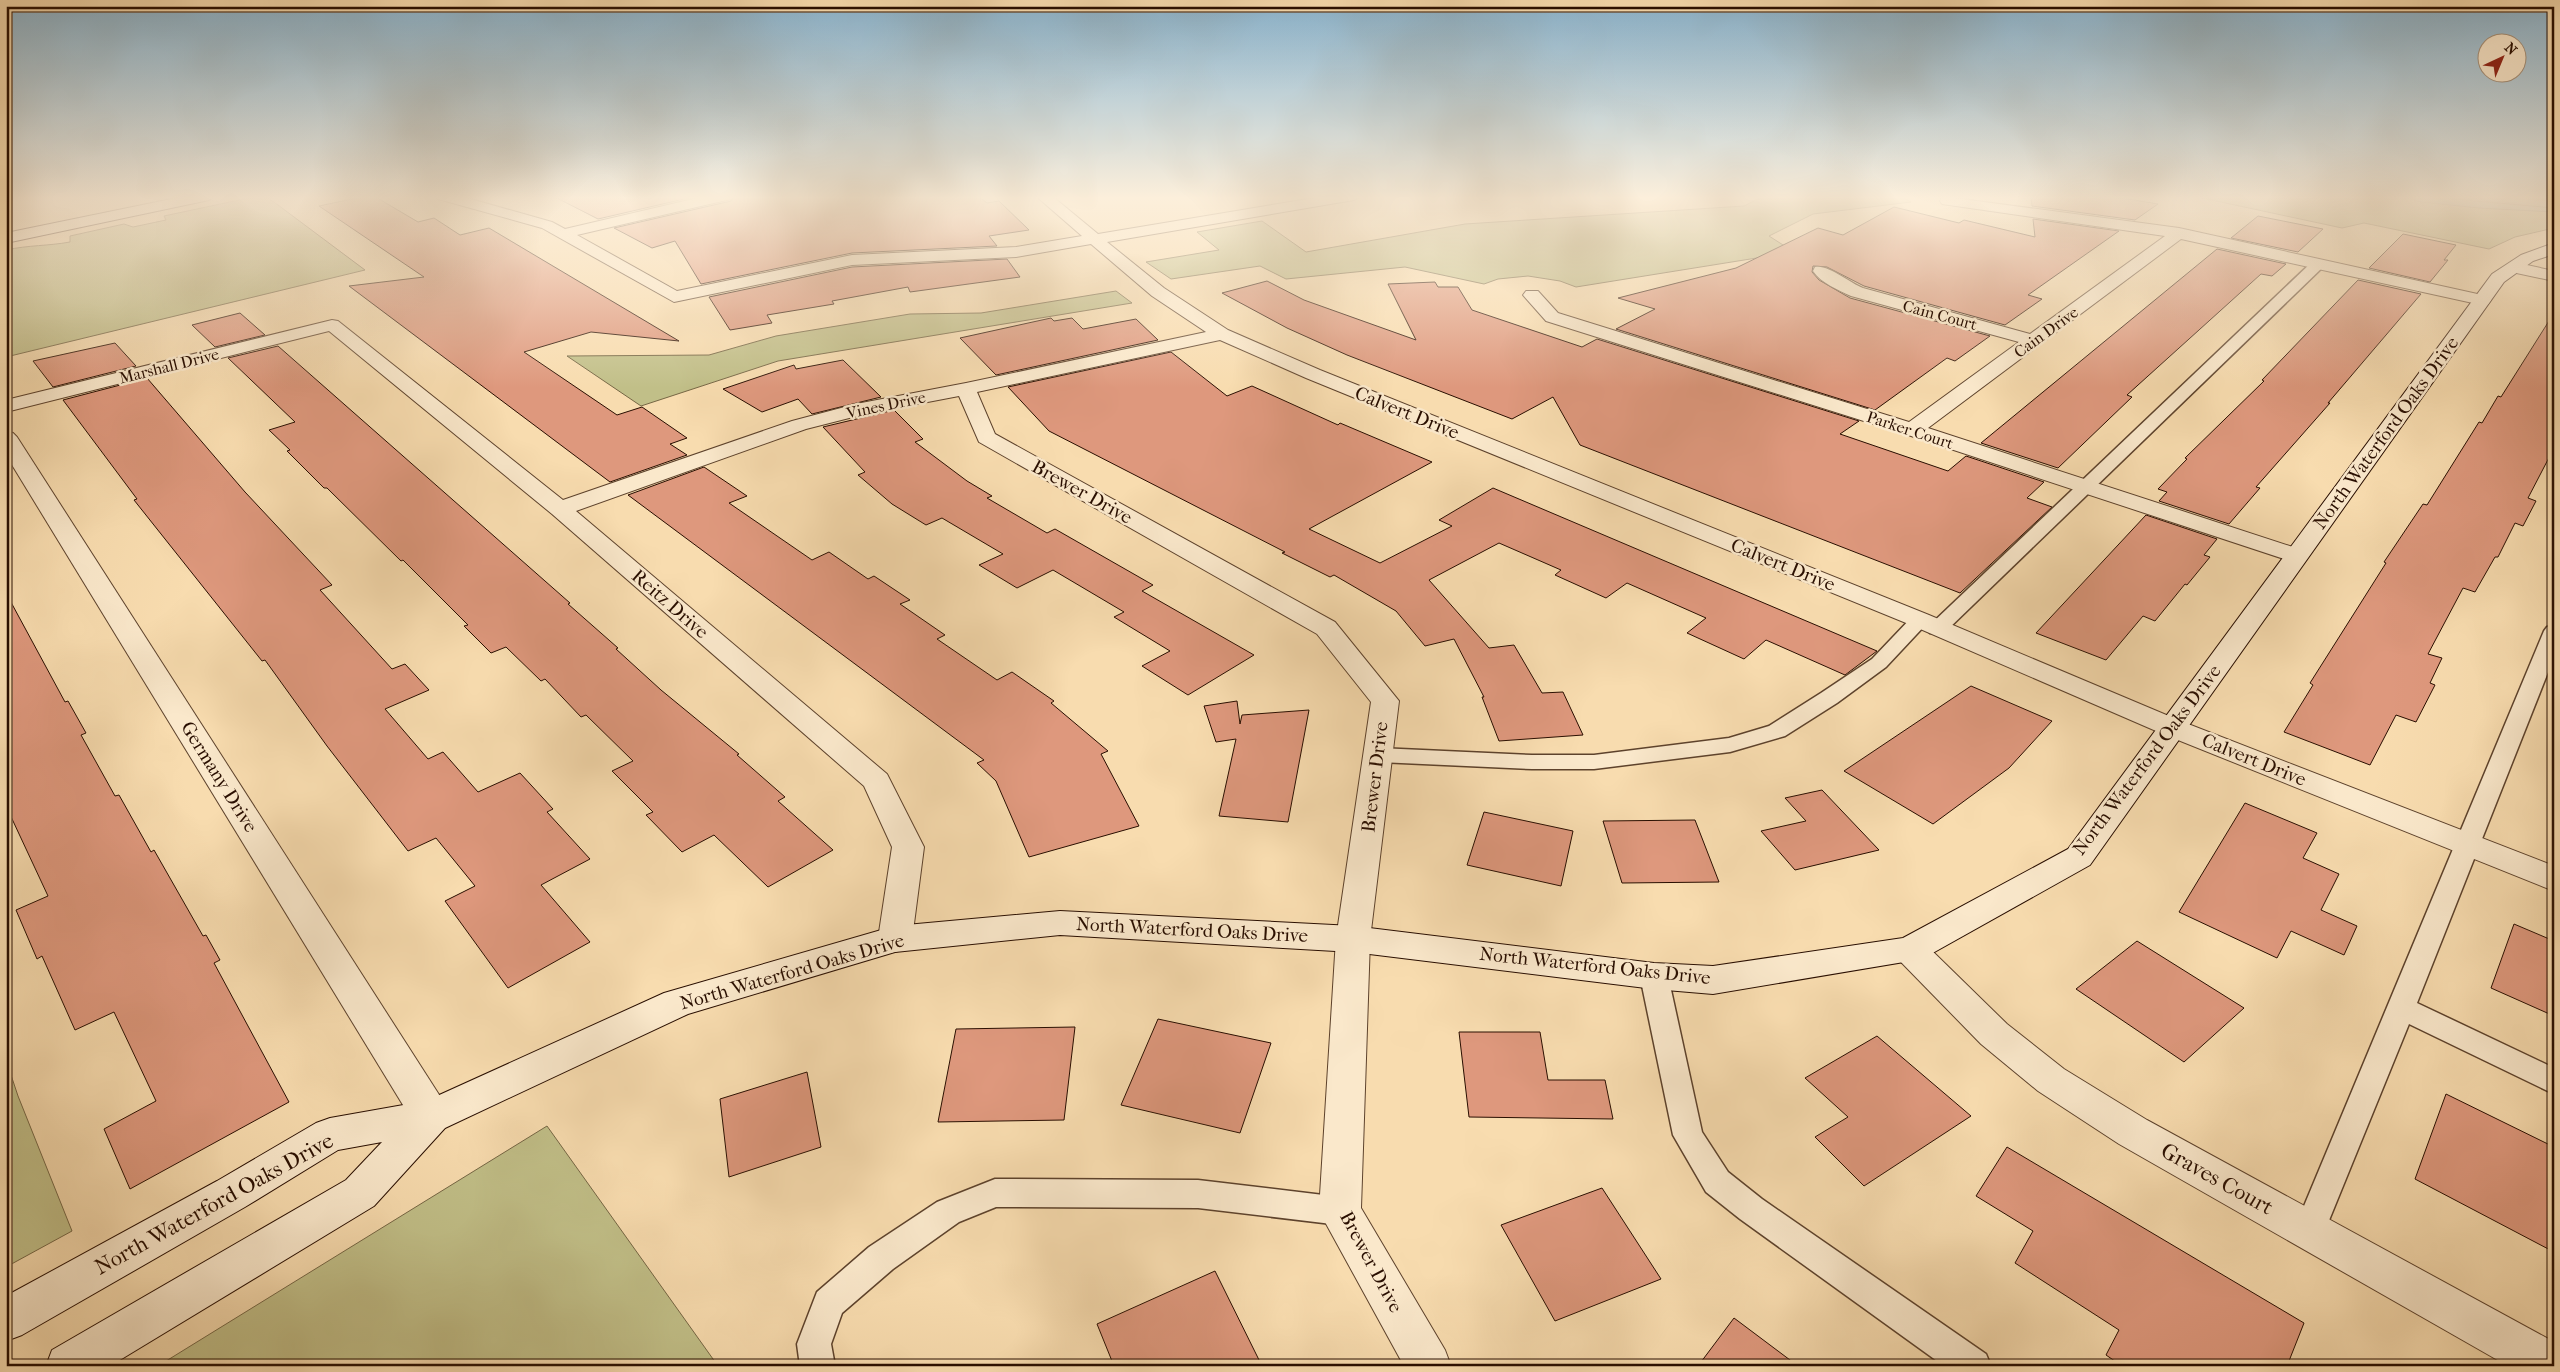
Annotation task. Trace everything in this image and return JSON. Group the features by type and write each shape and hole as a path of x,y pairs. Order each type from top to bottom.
{"street":[{"path":"608,260 674,297 852,260"},
{"name":"Calvert Drive","path":"1121,260 1158,292 1222,334 1313,374 1929,624 2173,728 2554,879"},
{"name":"Cain Drive","path":"1912,430 2143,260"},
{"path":"2300,260 2482,300"},
{"name":"North Waterford Oaks Drive","path":"6,1320 231,1194 330,1135 431,1116 677,1003 895,939 1060,923 1354,939 1654,976 1713,980 1910,950 2079,857 2498,278 2524,260"},
{"path":"2513,267 2554,276"},
{"name":"Cain Court","path":"1821,271 1841,285 1857,292 2034,341"},
{"name":"Parker Court","path":"1532,295 1552,317 1912,430 2296,556"},
{"name":"Marshall Drive","path":"6,406 332,325"},
{"name":"Reitz Drive","path":"332,325 560,509 876,781 908,847 895,939"},
{"name":"Vines Drive","path":"560,509 799,425 863,408 966,389 1222,334"},
{"name":"Brewer Drive","path":"966,389 986,438 1326,628 1385,701 1354,939 1340,1211 1429,1366"},
{"name":"Germany Drive","path":"6,437 431,1116"},
{"name":"Graves Court","path":"1910,950 1994,1034 2051,1080 2132,1132 2552,1366"},
{"name":"North Waterford Oaks Drive","path":"68,1366 360,1193 431,1116"}],"lane":[{"path":"1379,755 1532,762 1594,762 1730,745 1777,731 1879,664 1929,624 2084,488 2318,264"},
{"path":"2310,1230 2554,631"},
{"path":"1654,976 1688,1135 1717,1182 1751,1209 1974,1366"},
{"path":"2402,1008 2554,1082"},
{"path":"818,1366 814,1344 829,1303 882,1258 948,1212 995,1193 1198,1194 1340,1211"}],"shaded area":[{"path":"6,260 352,260 365,270 6,357"},
{"path":"1158,260 1744,260 1576,287 1560,281 1528,276 1498,279 1484,284 1405,267 1286,279 1260,266 1171,279 1146,262"},
{"path":"1116,291 1132,303 778,361 641,406 567,356 709,355 776,336 910,314 981,313"},
{"path":"6,1060 18,1096 72,1231 6,1267"},
{"path":"547,1126 718,1366 158,1366"}],"building":[{"path":"399,260 543,260 679,341 591,332 524,352 617,415 642,407 687,438 670,444 687,455 610,482 349,286 424,277"},
{"path":"687,260 818,260 701,284"},
{"path":"1008,260 1020,277 910,292 908,287 832,301 834,304 767,315 772,323 730,330 709,297 852,267"},
{"path":"1752,260 2078,260 2028,295 2042,299 2005,325 1864,286 1827,267 1813,266 1812,272 1819,280 1850,298 1990,336 1955,361 1947,358 1875,410 1616,329 1655,309 1618,298 1736,268"},
{"path":"2204,260 2268,260 2286,264 2272,276 2261,274 2127,395 2132,397 2058,468 1981,443"},
{"path":"2377,260 2448,260 2430,282 2369,268"},
{"path":"2358,280 2421,294 2328,403 2330,403 2256,487 2260,488 2229,524 2159,501 2167,492 2158,489 2187,459 2185,458 2264,381 2262,380"},
{"path":"1267,281 1304,300 1416,340 1388,284 1435,282 1438,287 1458,287 1472,310 1582,347 1597,339 1859,421 1840,434 1948,471 1966,456 2044,482 2027,498 2052,507 1960,593 1580,445 1553,397 1512,419 1347,355 1287,328 1222,293"},
{"path":"240,313 265,335 215,347 192,325"},
{"path":"2554,313 2554,448 2528,498 2536,501 2523,526 2515,523 2498,557 2495,557 2475,592 2463,588 2428,654 2442,658 2430,683 2435,685 2416,722 2396,715 2370,765 2284,732 2313,685 2310,683 2386,563 2384,562 2423,504 2427,505 2479,422 2482,423 2498,396 2501,397"},
{"path":"1051,318 1054,321 1072,318 1083,329 1136,319 1158,340 996,375 960,338"},
{"path":"115,343 136,366 53,387 33,361"},
{"path":"278,346 570,603 568,604 618,648 616,649 661,690 739,754 737,755 785,797 778,801 833,850 768,887 714,835 682,852 646,815 653,812 612,771 633,761 586,715 581,717 545,679 541,681 506,647 491,653 464,626 468,625 403,560 401,561 327,488 324,488 269,430 295,422 228,358"},
{"path":"1171,352 1227,396 1252,386 1338,425 1340,423 1432,462 1309,529 1380,563 1452,526 1439,520 1493,488 1877,651 1845,675 1766,640 1744,659 1687,633 1706,618 1627,583 1606,598 1555,575 1561,570 1499,543 1429,580 1489,648 1514,645 1542,693 1563,692 1583,735 1499,741 1482,697 1484,697 1454,639 1425,646 1396,611 1334,575 1330,577 1282,553 1285,552 1049,431 1008,387"},
{"path":"843,360 881,397 812,414 798,399 762,412 723,389 794,365 796,369"},
{"path":"147,378 245,492 332,585 320,590 392,669 405,664 429,690 385,709 428,759 443,752 478,792 520,773 553,809 547,812 590,859 541,885 590,942 508,988 445,901 475,886 436,838 408,851 327,746 265,660 262,661 134,500 137,499 63,400"},
{"path":"894,410 923,439 915,442 967,481 992,496 987,498 1047,533 1055,529 1153,585 1142,591 1254,655 1188,695 1142,666 1170,651 1114,617 1124,612 1053,570 1017,588 979,565 1003,554 942,518 926,525 892,504 858,475 865,472 823,427"},
{"path":"704,467 747,496 729,503 812,560 829,552 868,579 874,576 910,600 900,604 945,635 937,639 997,680 1012,672 1054,701 1051,703 1108,751 1101,754 1139,826 1029,857 996,781 977,763 984,760 628,495"},
{"path":"2146,515 2217,539 2204,555 2210,557 2155,621 2143,616 2106,660 2036,633"},
{"path":"6,593 65,702 68,701 86,733 81,735 115,796 119,795 151,852 154,850 203,936 206,935 220,960 214,963 289,1102 130,1189 104,1129 156,1101 114,1012 75,1030 42,956 37,959 16,910 48,896 6,806"},
{"path":"1971,686 2052,721 2009,768 1933,824 1844,771"},
{"path":"1237,701 1240,724 1242,715 1309,710 1288,822 1219,816 1236,739 1216,742 1204,706"},
{"path":"1822,790 1879,850 1795,870 1761,831 1806,821 1785,798"},
{"path":"2245,803 2317,833 2303,858 2339,874 2321,910 2357,926 2344,955 2291,931 2277,958 2179,912"},
{"path":"1484,812 1573,831 1561,886 1467,865"},
{"path":"1695,820 1719,882 1622,883 1603,821"},
{"path":"2514,924 2554,941 2554,1016 2491,988"},
{"path":"2137,941 2244,1008 2184,1062 2076,989"},
{"path":"1158,1019 1271,1043 1240,1133 1121,1105"},
{"path":"1075,1027 1064,1120 938,1122 956,1029"},
{"path":"1459,1032 1540,1032 1548,1080 1605,1080 1613,1119 1469,1117"},
{"path":"1877,1036 1971,1116 1864,1186 1815,1137 1848,1117 1805,1078"},
{"path":"807,1072 821,1147 729,1177 720,1099"},
{"path":"2446,1094 2554,1147 2554,1252 2415,1179"},
{"path":"2007,1147 2304,1323 2287,1366 2122,1366 2106,1355 2119,1330 2015,1263 2033,1231 1976,1196"},
{"path":"1602,1188 1661,1279 1555,1321 1501,1225"},
{"path":"1215,1271 1262,1366 1114,1366 1097,1324"},
{"path":"1734,1318 1798,1366 1698,1366"}]}
